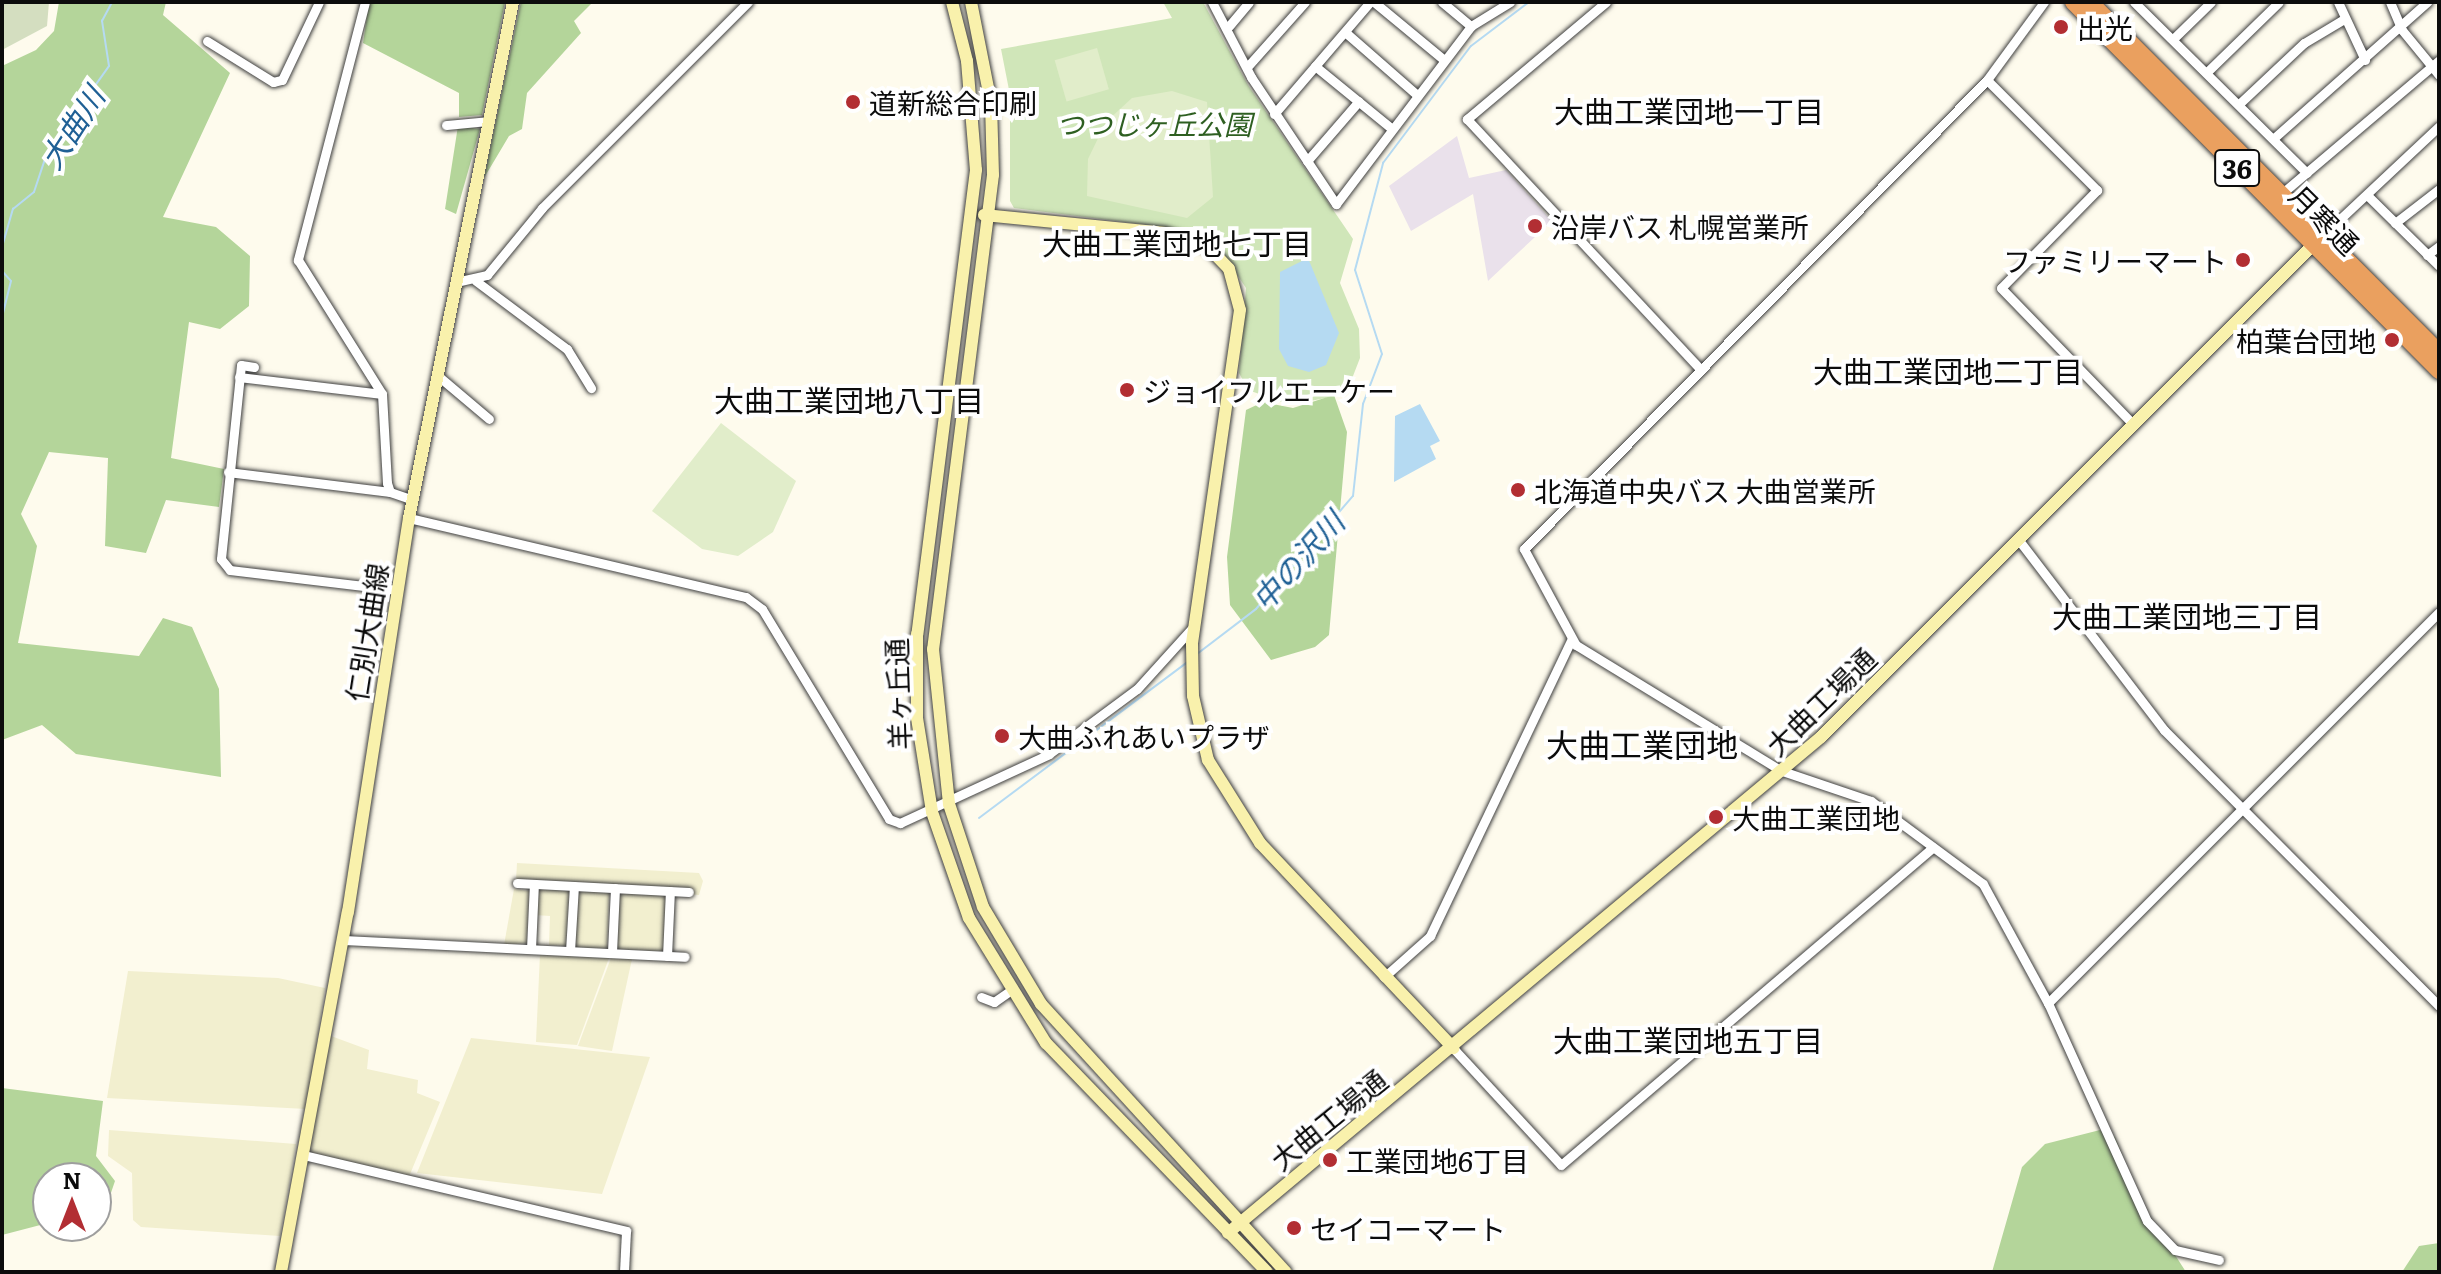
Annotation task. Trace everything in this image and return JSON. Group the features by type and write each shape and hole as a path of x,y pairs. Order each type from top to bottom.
{"highway":[{"name":"月寒通","path":"2073,2 2319,240 2438,364"},
{"name":"月寒通","path":"2090,2 2276,199"}],"main road":[{"name":"仁別大曲線","path":"281,1272 343,940 409,518 513,2"},
{"name":"羊ヶ丘通","path":"952,2 975,122 972,215 934,484 916,673 932,812 969,918 1010,991 1077,1077 1267,1272"},
{"name":"羊ヶ丘通","path":"971,2 991,103 990,216 951,488 933,649 949,804 983,907 1041,1004 1286,1272"},
{"path":"972,215 1165,233 1208,247 1229,269 1240,310 1194,626 1193,696 1226,798 1384,977 1453,1048"},
{"name":"大曲工場通","path":"1228,1233 1782,771 2319,240"}],"street":[{"path":"207,41 273,82 282,80 319,2"},
{"path":"365,2 298,260 382,394 390,492"},
{"path":"476,281 748,2"},
{"path":"1212,2 1229,26 1274,114 1336,204 1471,26 1510,2"},
{"path":"1229,26 1249,2"},
{"path":"1248,66 1305,2"},
{"path":"1274,114 1372,2 1444,60"},
{"path":"1442,2 1471,26"},
{"path":"1606,2 1467,119 1701,370"},
{"path":"2044,2 1987,80 1701,370 1525,542 1571,640 1782,771 1871,801 1983,884 2048,1003 2147,1221 2175,1250 2219,1260"},
{"path":"2173,39 2211,2"},
{"path":"2207,72 2279,2"},
{"path":"2338,2 2365,60"},
{"path":"2390,2 2402,30 2435,63 2439,75"},
{"path":"2274,138 2402,30 2427,2"},
{"path":"2140,4 2307,173"},
{"path":"2239,104 2304,43 2344,19"},
{"path":"1345,32 1417,95"},
{"path":"2276,199 2435,63"},
{"path":"1315,66 1391,128"},
{"path":"1987,80 2097,190 2001,288 2133,424"},
{"path":"1307,161 1359,101"},
{"path":"446,125 488,121"},
{"path":"2319,240 2439,126"},
{"path":"2395,223 2439,189"},
{"path":"2367,195 2439,266"},
{"path":"2427,255 2439,246"},
{"path":"456,282 476,281 567,349 591,388"},
{"path":"254,367 241,365 239,377 221,541 230,570 397,590"},
{"path":"437,375 489,419"},
{"path":"239,377 382,394"},
{"path":"228,472 390,492 413,500"},
{"path":"409,518 746,597 762,609 889,819 932,812 1049,754 1137,689 1194,626"},
{"path":"2018,539 2164,730 2439,1006"},
{"path":"2048,1003 2439,612"},
{"path":"1384,977 1430,936 1571,640"},
{"path":"1453,1048 1561,1165 1933,847"},
{"path":"517,883 689,892"},
{"path":"531,949 534,884"},
{"path":"570,951 574,886"},
{"path":"612,952 615,888"},
{"path":"667,956 670,891"},
{"path":"343,940 685,957"},
{"path":"981,997 994,1002 1010,991"},
{"path":"303,1155 626,1231 624,1272"}],"shaded area":[{"path":"1457,136 1469,178 1506,170 1552,221 1488,281 1473,194 1411,231 1389,186"},
{"path":"517,863 699,873 703,881 699,895 516,881"},
{"path":"514,889 529,891 527,943 504,945"},
{"path":"536,889 569,891 566,946 549,945 550,916 535,915"},
{"path":"576,891 609,892 607,949 574,948"},
{"path":"618,892 668,895 665,952 615,949"},
{"path":"540,954 609,958 577,1045 536,1042"},
{"path":"611,958 632,959 612,1051 578,1046"},
{"path":"128,971 278,978 325,988 306,1109 107,1098"},
{"path":"331,1036 369,1050 367,1069 418,1080 417,1093 440,1102 408,1179 307,1153"},
{"path":"471,1038 650,1057 602,1194 417,1173"},
{"path":"109,1130 296,1144 280,1236 141,1227 133,1220 132,1173 108,1156"}],"green space":[{"path":"2,2 49,2 47,26 2,50"},
{"path":"59,2 166,2 163,15 230,73 163,217 216,227 250,256 249,306 220,329 189,322 171,458 224,469 219,507 166,500 146,553 105,546 108,458 49,452 21,514 37,546 18,643 139,656 163,618 192,627 219,689 221,777 76,754 42,725 2,740 2,66 36,50 54,31"},
{"path":"369,2 505,2 482,115 459,117 459,93 363,43"},
{"path":"521,2 593,2 574,21 581,33 527,93 522,129 509,136 484,178"},
{"name":"つつじヶ丘公園","path":"1163,2 1203,2 1248,85 1353,239 1340,283 1359,329 1360,358 1346,394 1290,405 1248,390 1239,373 1246,288 1220,249 1195,231 1014,208 1010,201 1010,95 1001,49 1172,18"},
{"path":"1097,48 1109,89 1067,101 1055,60"},
{"path":"1172,91 1207,102 1213,197 1187,218 1087,196 1088,159 1106,122 1132,98"},
{"path":"458,126 480,129 456,214 445,209"},
{"path":"1334,395 1347,432 1329,635 1315,647 1271,660 1230,605 1227,557 1246,410 1263,402 1293,408"},
{"path":"721,423 796,481 773,532 738,556 702,549 652,511"},
{"path":"2,1088 103,1101 96,1156 101,1162 32,1162 32,1227 2,1235"},
{"path":"2100,1130 2115,1137 2141,1202 2186,1272 1992,1272 2022,1167 2045,1144"},
{"path":"2439,1243 2439,1272 2402,1272 2419,1246"}],"water":[{"path":"1308,258 1339,333 1326,365 1309,372 1288,366 1279,349 1280,272"},
{"path":"1420,404 1440,441 1430,446 1436,459 1394,482 1395,416"}],"waterway":[{"name":"大曲川","path":"2,247 13,209 34,192 47,153 109,66 102,21 112,2"},
{"name":"中の沢川","path":"1197,654 1256,609 1353,496 1363,404 1382,354 1355,270 1383,163 1471,46 1529,2"},
{"name":"大曲川","path":"2,271 11,281 2,317"},
{"name":"中の沢川","path":"979,818 1186,663"}],"place":[{"name":"出光","path":"2061,27"},
{"name":"道新総合印刷","path":"853,102"},
{"name":"沿岸バス 札幌営業所","path":"1535,226"},
{"name":"ファミリーマート","path":"2243,260"},
{"name":"柏葉台団地","path":"2392,340"},
{"name":"ジョイフルエーケー","path":"1127,390"},
{"name":"北海道中央バス 大曲営業所","path":"1518,490"},
{"name":"大曲ふれあいプラザ","path":"1002,736"},
{"name":"大曲工業団地","path":"1716,817"},
{"name":"工業団地6丁目","path":"1330,1160"},
{"name":"セイコーマート","path":"1294,1228"}],"district":[{"name":"大曲工業団地一丁目","path":"1689,110"},
{"name":"大曲工業団地七丁目","path":"1177,242"},
{"name":"大曲工業団地二丁目","path":"1948,370"},
{"name":"大曲工業団地八丁目","path":"849,399"},
{"name":"大曲工業団地三丁目","path":"2187,615"},
{"name":"大曲工業団地","path":"1642,743"},
{"name":"大曲工業団地五丁目","path":"1688,1039"}]}
